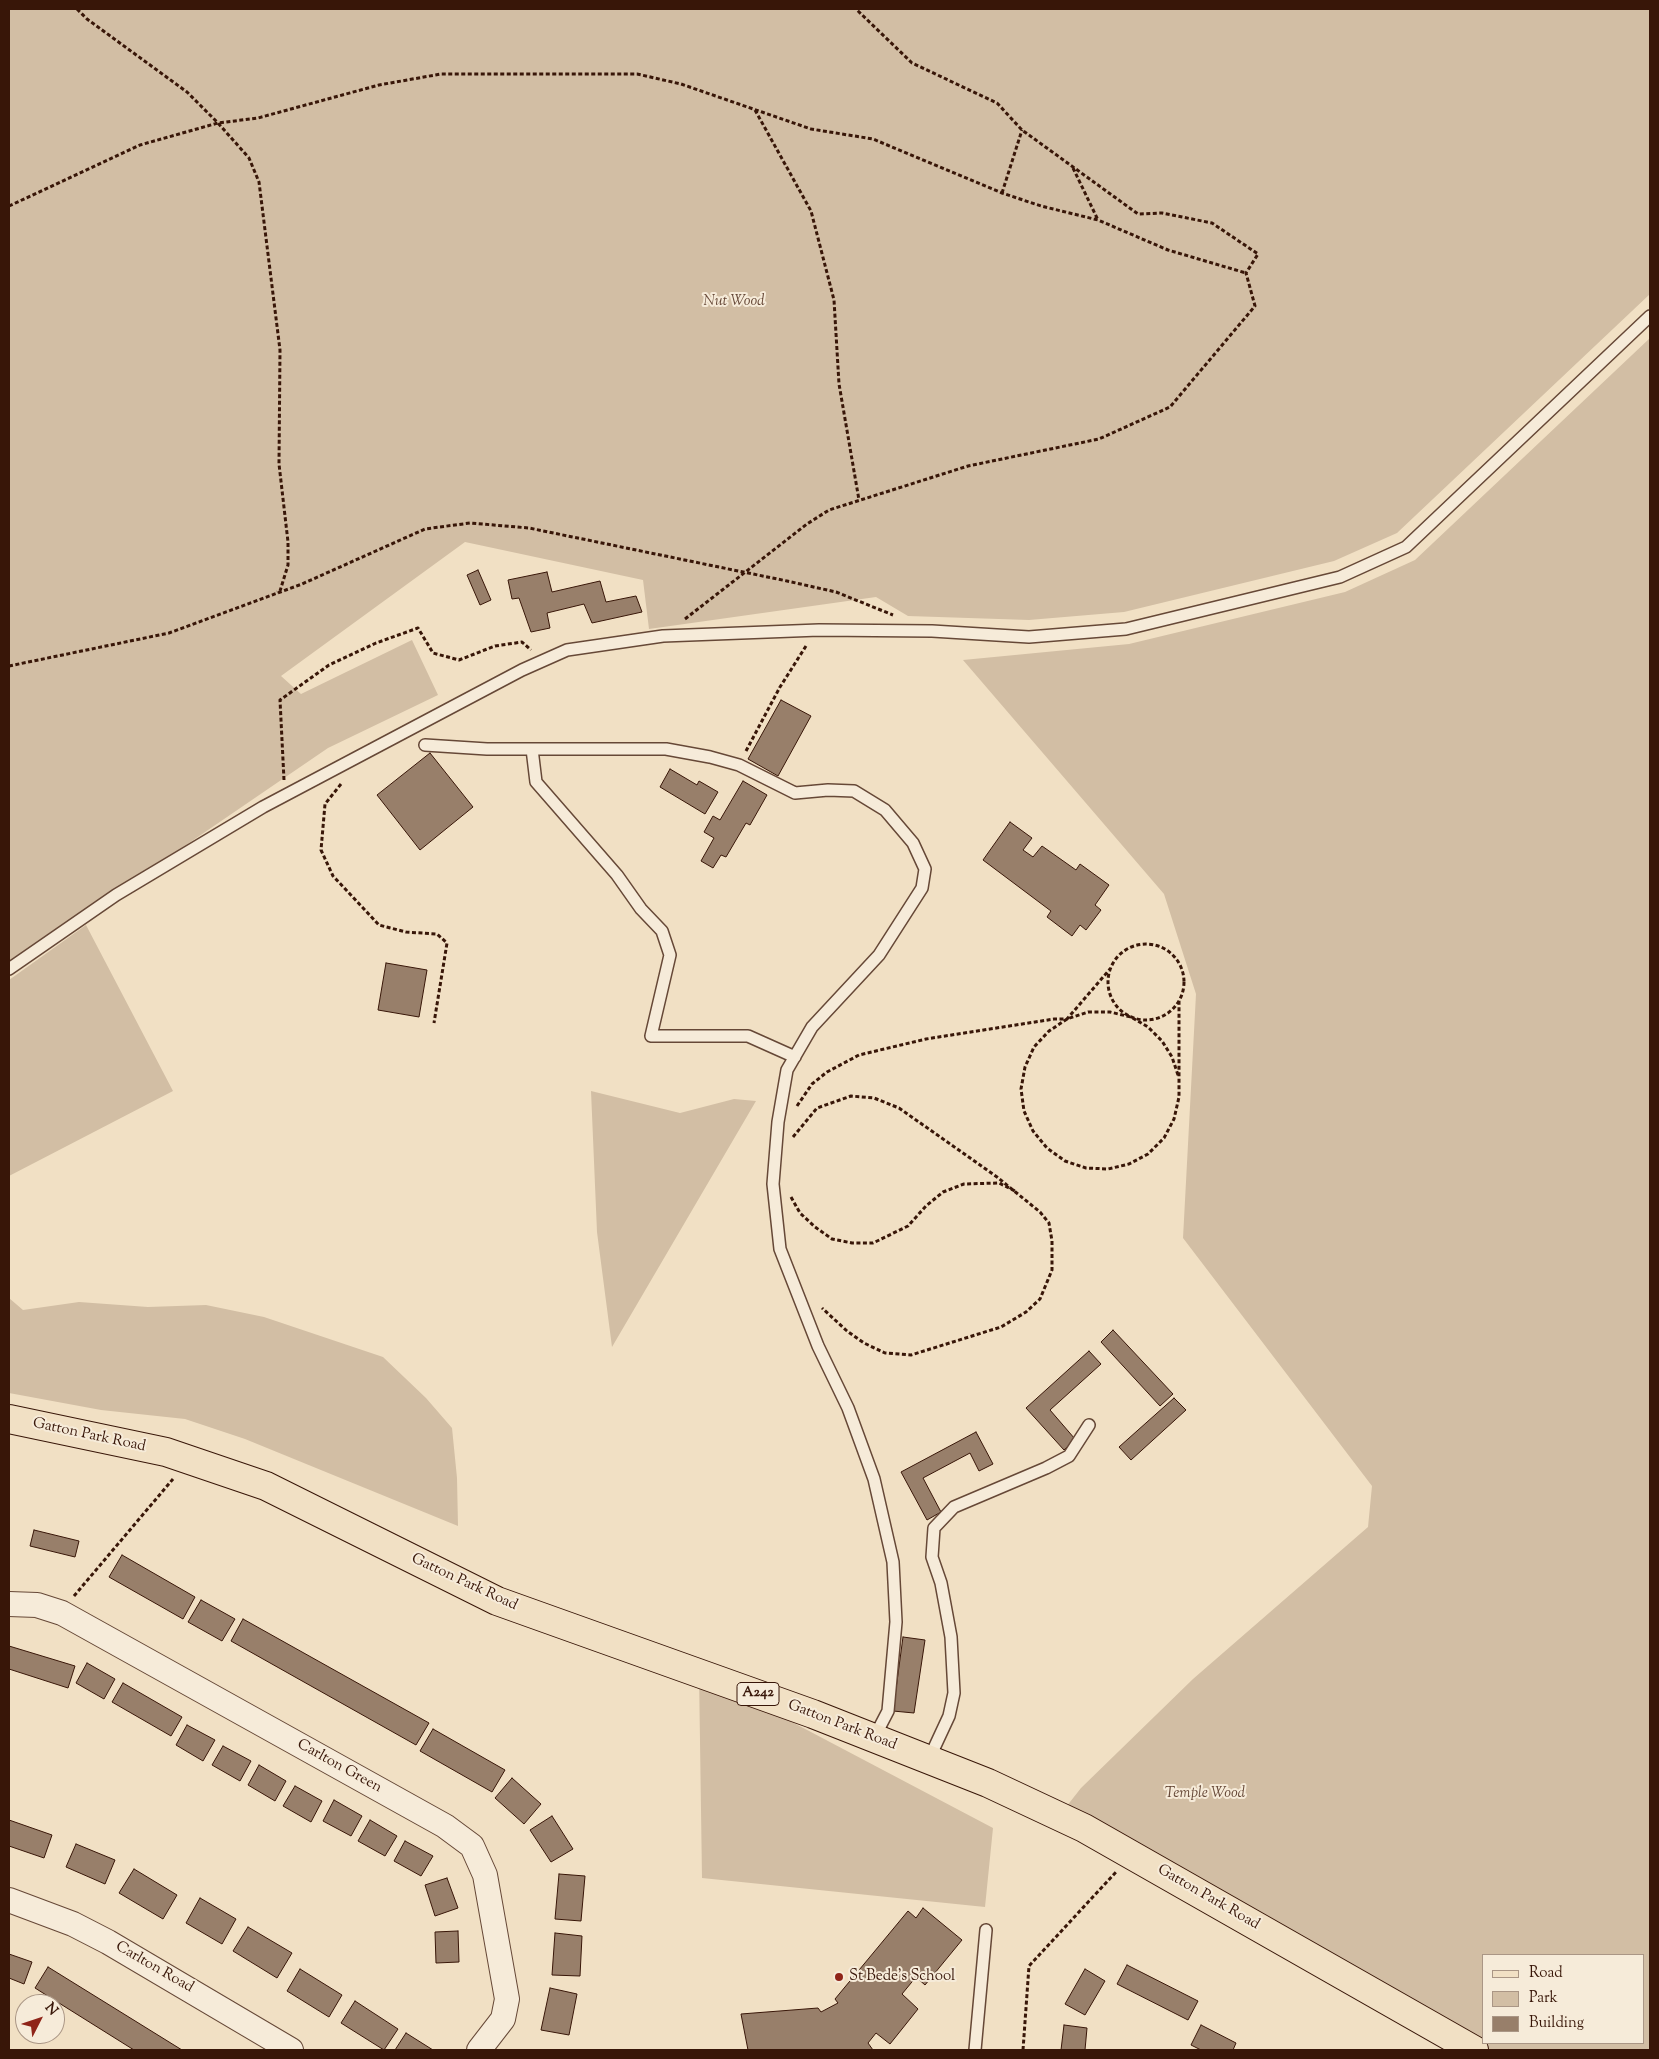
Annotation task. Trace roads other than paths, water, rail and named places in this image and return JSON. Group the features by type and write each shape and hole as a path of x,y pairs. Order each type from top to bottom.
{"main road":[{"name":"Gatton Park Road","path":"9,1420 166,1452 266,1486 497,1601 814,1714 988,1783 1059,1816 1131,1855 1474,2050"}],"street":[{"name":"Carlton Green","path":"9,1604 38,1605 62,1613 445,1826 472,1846 485,1876 506,1999 503,2019 479,2050"},
{"name":"Carlton Road","path":"9,1900 73,1924 108,1942 291,2050"}],"lane":[{"path":"9,968 116,895 284,796 522,670 567,650 663,636 819,630 932,631 1029,637 1126,629 1340,577 1406,547 1650,316"},
{"path":"425,745 532,749 666,749 710,757 739,765 795,793 828,790 854,791 885,810 912,843 925,869 922,888 879,955 812,1028 788,1070 778,1122 773,1184 780,1249 818,1346 855,1425 874,1479 893,1562 896,1622 888,1710 874,1738"},
{"path":"532,749 536,782 617,875 641,909 662,931 670,955 651,1036 748,1036 795,1057"},
{"path":"929,1759 949,1716 954,1693 950,1637 940,1583 932,1557 934,1528 954,1508 1069,1456 1089,1425"},
{"path":"975,2050 986,1930"}],"place":[{"name":"St Bede's School","path":"839,1977"}],"park label":[{"name":"Nut Wood","path":"734,302"},
{"name":"Temple Wood","path":"1205,1794"}]}
